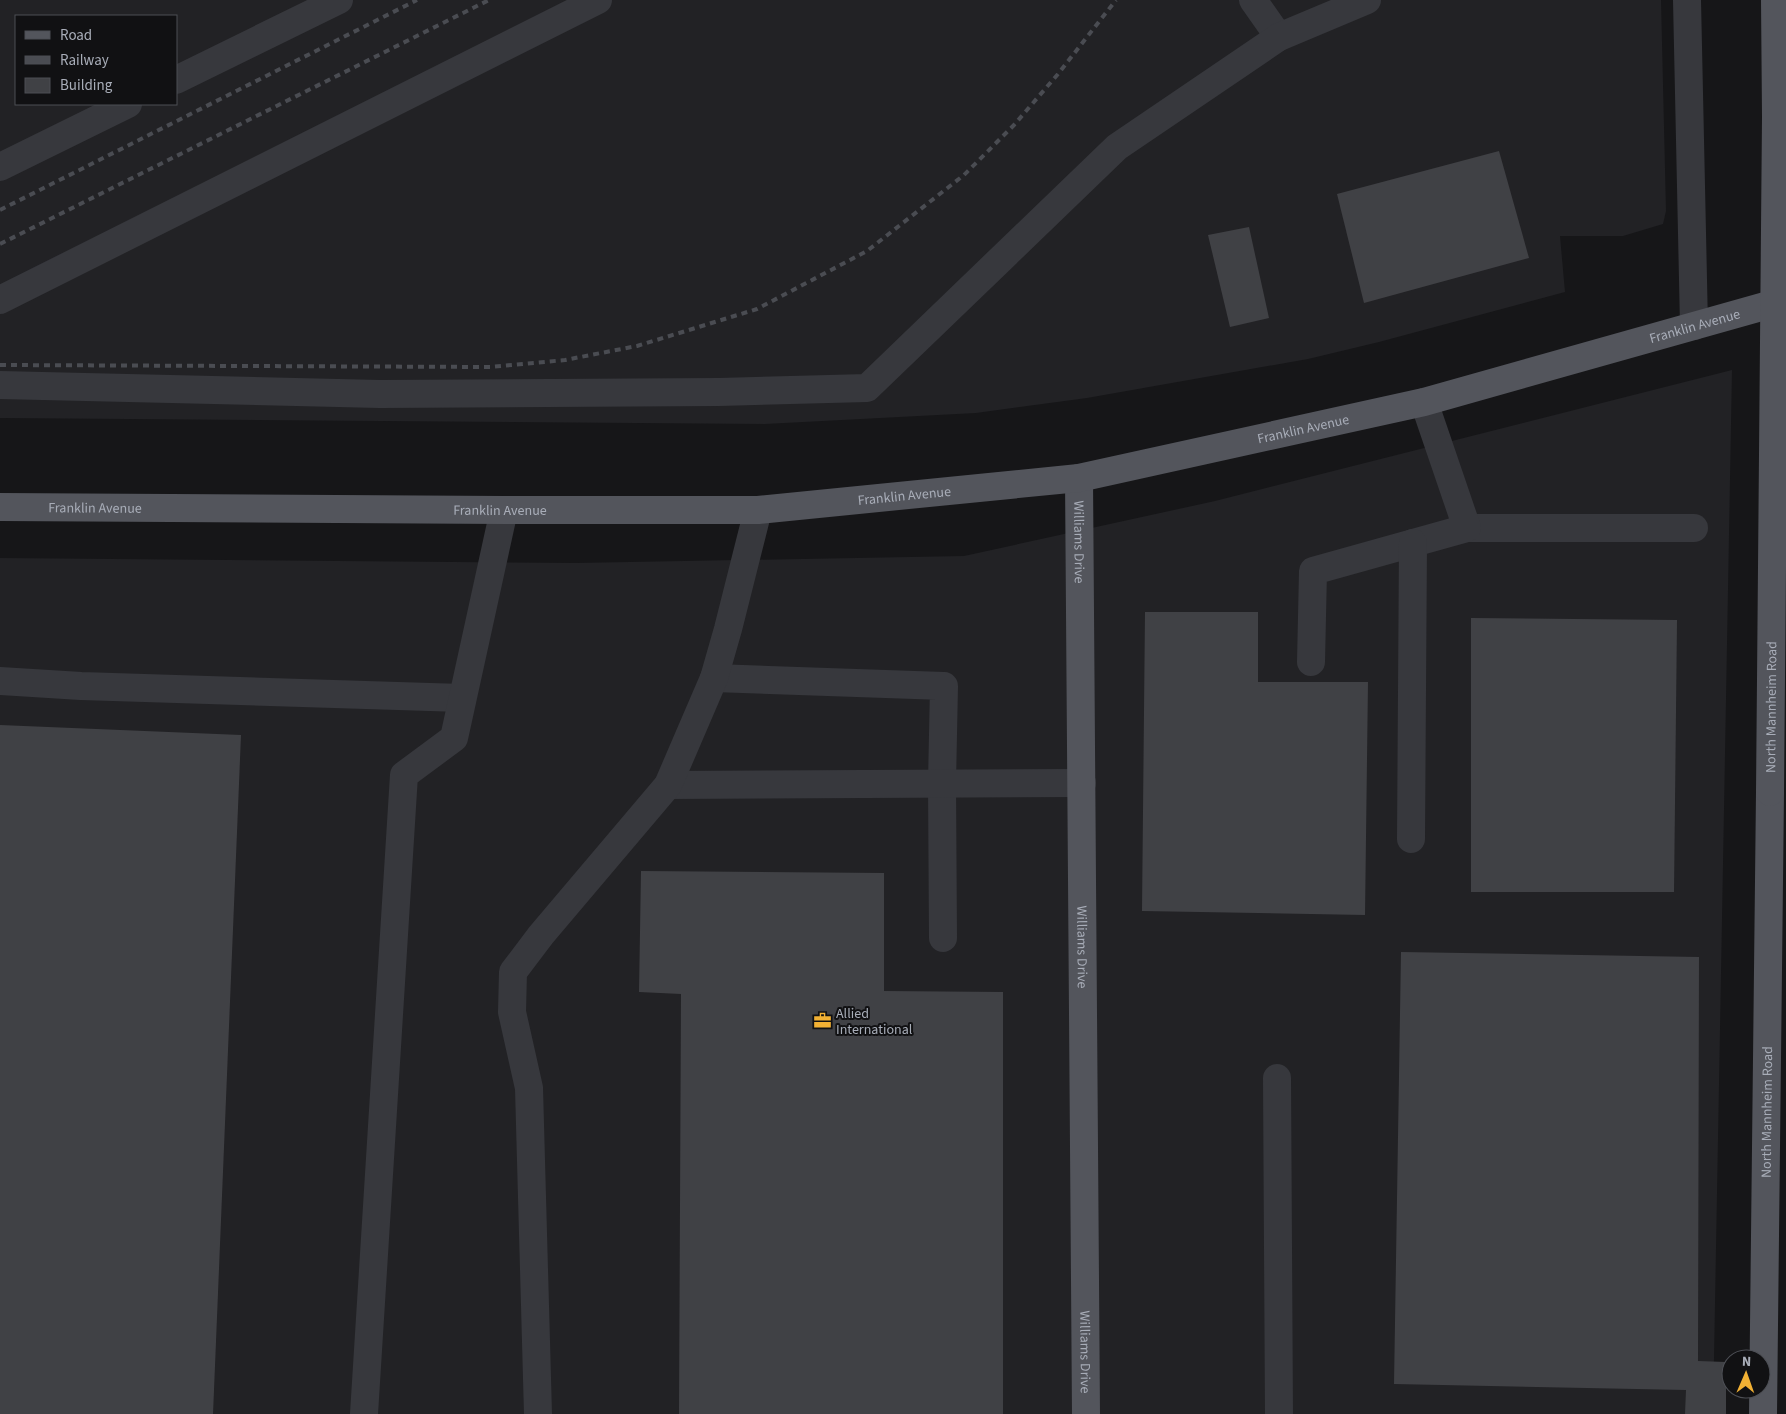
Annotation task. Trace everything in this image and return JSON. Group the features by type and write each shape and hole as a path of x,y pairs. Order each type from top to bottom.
{"main road":[{"name":"North Mannheim Road","path":"1763,1414 1776,117 1775,0"},
{"name":"Franklin Avenue","path":"0,507 758,510 1079,478 1424,402 1786,300"},
{"name":"Williams Drive","path":"1079,478 1086,1414"}],"lane":[{"path":"178,79 339,0"},
{"path":"0,300 598,0"},
{"path":"1253,0 1279,37"},
{"path":"0,385 380,394 709,392 867,388 1117,147 1279,37 1367,0"},
{"path":"1687,0 1694,326"},
{"path":"0,167 126,105"},
{"path":"1424,402 1467,528"},
{"path":"364,1414 404,775 454,738 504,510"},
{"path":"538,1414 530,1088 512,1012 513,972 541,934 668,785 714,678 731,620 758,510"},
{"path":"1311,662 1313,571 1467,528 1694,528"},
{"path":"1411,838 1413,543"},
{"path":"714,678 944,686 942,783 943,938"},
{"path":"0,681 81,686 462,698"},
{"path":"668,785 1082,783"},
{"path":"1277,1078 1279,1414"}],"shaded area":[{"path":"0,0 1661,0 1666,211 1663,224 1623,236 1560,236 1565,292 1308,359 1087,398 976,413 765,424 0,418"},
{"path":"1732,370 1713,1414 0,1414 0,558 576,563 964,556 1215,501"}],"building":[{"path":"1499,151 1529,258 1364,303 1337,194"},
{"path":"1249,227 1269,318 1230,327 1208,235"},
{"path":"1145,612 1258,612 1258,682 1368,682 1365,915 1142,911"},
{"path":"1471,618 1677,620 1674,892 1471,892"},
{"path":"0,725 241,735 213,1414 0,1414"},
{"path":"641,871 884,873 884,991 1003,992 1003,1414 679,1414 681,994 639,992"},
{"path":"1401,952 1699,957 1698,1361 1721,1362 1721,1399 1726,1399 1726,1414 1685,1414 1686,1390 1394,1384"}],"railway":[{"path":"0,210 417,0"},
{"path":"0,244 489,0"},
{"path":"0,365 490,367 565,360 637,346 757,309 867,251 964,175 1014,125 1058,74 1116,0"}],"place":[{"name":"Allied International","path":"822,1021"}]}
